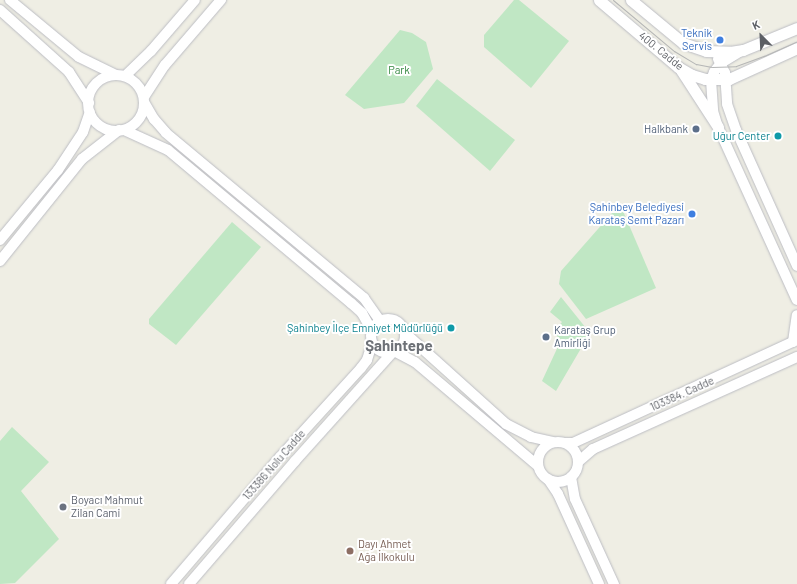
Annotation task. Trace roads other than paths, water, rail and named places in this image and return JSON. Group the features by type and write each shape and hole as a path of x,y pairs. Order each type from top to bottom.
{"main road":[{"name":"400. Cadde","path":"599,0 678,67 692,75 711,80 726,79 740,75 797,48"},
{"name":"400. Cadde","path":"631,0 683,43 706,51 730,52 743,50"},
{"path":"743,50 797,28"},
{"path":"678,67 718,128"}],"street":[{"path":"10,0 79,57 139,86 144,100 154,119 166,133 364,298 380,320"},
{"path":"0,240 58,170 83,132 94,87 108,76 120,76 151,51 195,0"},
{"path":"0,261 82,159 121,130 132,126 138,120 143,111 144,100 165,65 221,0"},
{"path":"0,10 69,72 99,125 106,129 121,130 168,150 352,303 362,313 372,331 372,344 378,351 394,352 415,362 538,466 542,474 548,479 558,494 599,584"},
{"path":"743,50 721,63 714,72 711,80 714,111 718,128 797,300"},
{"path":"706,51 721,63 726,79 727,104 736,130 797,266"},
{"path":"795,342 797,315"},
{"path":"372,331 380,320 389,319 398,322 405,333 506,424 526,435 552,442 565,443 572,447 578,462 576,470 571,477 564,481 556,482 548,479"},
{"path":"394,352 403,346 405,333"},
{"name":"103384. Cadde","path":"565,443 573,443 795,342"},
{"name":"133386 Nolu Cadde","path":"171,584 285,452 361,368 367,360 372,344"},
{"name":"133386 Nolu Cadde","path":"189,584 295,461 394,352"},
{"path":"578,462 593,449 797,357"},
{"path":"538,466 540,451 552,442"},
{"path":"571,477 575,499 614,584"}],"tram line":[{"path":"613,0 674,51 696,64 712,67 736,66 764,56 797,41"}],"place":[{"name":"Teknik Servis","path":"720,40"},
{"name":"Halkbank","path":"696,129"},
{"name":"Uğur Center","path":"778,136"},
{"name":"Şahinbey Belediyesi Karataş Semt Pazarı","path":"692,214"},
{"name":"Şahinbey İlçe Emniyet Müdürlüğü","path":"451,328"},
{"name":"Karataş Grup Amirliği","path":"546,337"},
{"name":"Boyacı Mahmut Zilan Cami","path":"63,507"},
{"name":"Dayı Ahmet Ağa İlkokulu","path":"350,551"}],"district":[{"name":"Şahintepe","path":"399,346"}],"park label":[{"name":"Park","path":"399,70"}]}
